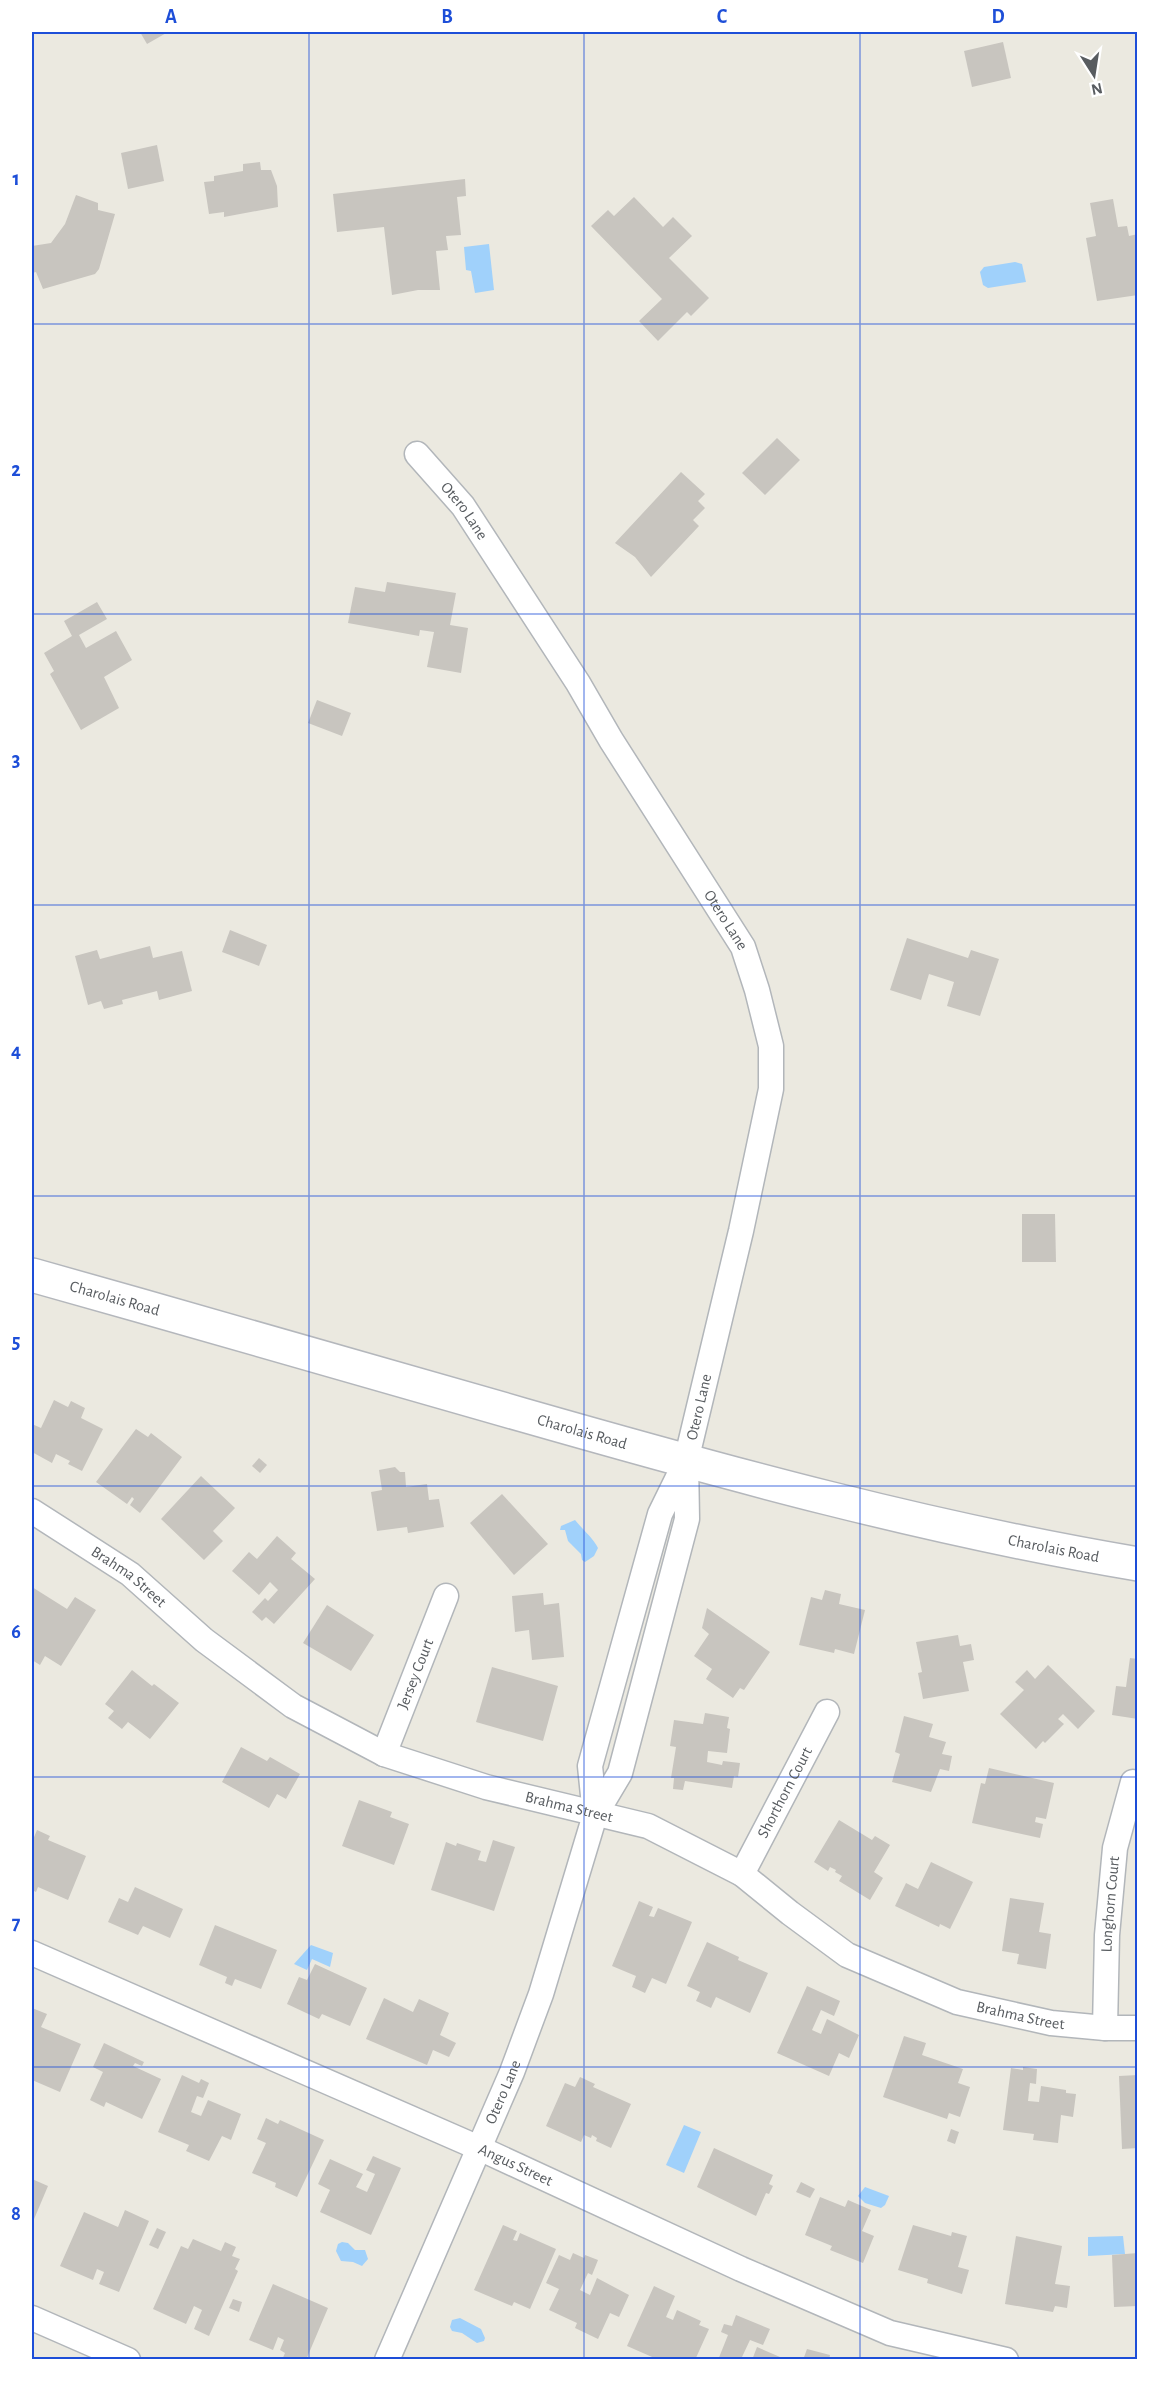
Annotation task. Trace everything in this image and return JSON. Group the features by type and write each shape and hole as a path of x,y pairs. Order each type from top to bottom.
{"street":[{"name":"Otero Lane","path":"387,2360 512,2073 541,1994 595,1815 620,1773 687,1519 686,1461 741,1231 771,1089 771,1046 743,947 610,740 578,683 463,506 417,454"},
{"name":"Charolais Road","path":"32,1275 686,1461 862,1507 1058,1551 1137,1564"},
{"name":"Brahma Street","path":"32,1511 130,1574 204,1640 293,1706 384,1754 486,1786 595,1815 648,1826 742,1874 790,1913 848,1954 904,1981 957,2002 1051,2023 1105,2028 1137,2028"},
{"name":"Jersey Court","path":"384,1754 446,1596"},
{"name":"Shorthorn Court","path":"742,1874 827,1712"},
{"name":"Longhorn Court","path":"1105,2028 1107,1935 1115,1848 1133,1782"},
{"name":"Angus Street","path":"32,1953 479,2148 741,2269 890,2333 1006,2360"},
{"path":"32,2318 128,2360"}],"water":[{"path":"489,244 494,290 475,293 471,271 466,270 464,247"},
{"path":"1015,262 1022,264 1026,282 988,288 983,285 980,272 984,267"},
{"path":"575,1520 598,1548 594,1556 585,1562 581,1554 568,1541 565,1530 560,1530 561,1526"},
{"path":"311,1945 333,1953 330,1967 312,1959 307,1970 294,1964"},
{"path":"684,2125 701,2132 684,2173 666,2165"},
{"path":"865,2187 889,2196 885,2205 881,2208 865,2203 858,2196"},
{"path":"1123,2236 1125,2254 1088,2256 1088,2237"},
{"path":"348,2243 355,2250 365,2250 368,2259 362,2266 353,2262 341,2261 336,2251 338,2244"},
{"path":"460,2318 481,2329 484,2341 477,2343 462,2333 452,2331 450,2327 452,2320"}],"building":[{"path":"140,32 168,32 147,44"},
{"path":"1003,42 1011,78 972,87 964,51"},
{"path":"157,145 164,181 128,189 121,153"},
{"path":"260,162 261,170 271,170 277,186 278,207 224,217 224,212 209,214 204,182 214,181 214,176 243,171 243,164"},
{"path":"465,179 466,196 457,197 461,235 446,236 448,250 436,251 440,290 418,290 392,295 384,227 337,232 333,194"},
{"path":"76,195 98,203 98,210 115,214 99,269 95,274 43,289 36,272 32,273 32,246 51,243 65,224"},
{"path":"634,197 663,227 673,217 692,236 669,258 709,298 691,316 687,312 658,341 639,321 662,299 591,226 608,210 614,216"},
{"path":"1113,199 1118,227 1127,226 1129,236 1138,234 1138,271 1135,271 1138,295 1097,301 1086,238 1096,236 1090,203"},
{"path":"777,438 800,460 765,495 742,473"},
{"path":"681,472 705,494 698,501 705,508 693,520 699,526 651,577 635,557 615,543"},
{"path":"387,582 456,593 450,625 468,628 461,673 427,667 434,632 420,630 419,636 348,623 355,587 385,592"},
{"path":"97,602 107,619 79,635 86,648 116,631 132,660 104,677 119,708 81,730 50,674 54,671 44,653 72,636 64,621"},
{"path":"317,700 351,713 342,736 308,723"},
{"path":"230,930 267,945 259,966 222,952"},
{"path":"907,938 968,958 971,950 999,959 980,1016 947,1006 954,982 929,974 921,1000 890,990"},
{"path":"150,946 153,958 182,951 192,991 159,1000 157,991 122,1000 123,1004 104,1009 101,1001 88,1005 75,956 97,950 100,959"},
{"path":"1022,1214 1055,1214 1056,1262 1022,1262"},
{"path":"54,1400 68,1407 71,1401 85,1408 81,1418 103,1429 82,1471 68,1464 70,1461 56,1454 52,1463 32,1452 32,1424 41,1428"},
{"path":"136,1429 148,1437 151,1433 182,1457 140,1513 130,1505 134,1499 132,1497 127,1504 96,1482"},
{"path":"259,1458 267,1465 260,1473 252,1466"},
{"path":"395,1467 400,1472 405,1472 406,1487 427,1484 429,1500 439,1499 444,1527 408,1533 407,1527 377,1531 371,1492 382,1490 379,1470"},
{"path":"201,1476 235,1508 213,1531 223,1541 204,1560 161,1519"},
{"path":"502,1494 548,1544 514,1575 470,1523"},
{"path":"277,1536 296,1553 291,1559 315,1579 274,1624 266,1617 262,1621 252,1612 265,1598 268,1601 278,1590 270,1582 259,1595 232,1571 249,1552 257,1559"},
{"path":"32,1587 67,1609 75,1597 96,1610 61,1666 45,1656 40,1665 32,1660"},
{"path":"825,1590 841,1594 839,1604 865,1610 854,1654 835,1649 834,1653 799,1645 811,1597 822,1600"},
{"path":"543,1593 544,1605 559,1603 564,1657 532,1660 529,1630 515,1632 512,1596"},
{"path":"327,1605 374,1635 351,1671 303,1643"},
{"path":"707,1608 770,1652 744,1690 740,1688 733,1698 706,1679 712,1669 694,1656 709,1634 702,1628"},
{"path":"958,1635 960,1646 971,1644 974,1660 963,1662 969,1691 923,1699 918,1673 922,1672 916,1642"},
{"path":"1130,1658 1138,1659 1138,1719 1112,1715 1116,1686 1126,1687"},
{"path":"1048,1665 1095,1711 1078,1729 1063,1714 1058,1719 1064,1724 1036,1749 1000,1714 1024,1690 1015,1682 1027,1670 1035,1679"},
{"path":"492,1667 558,1686 543,1741 476,1722"},
{"path":"132,1670 179,1703 150,1739 128,1722 122,1729 108,1718 114,1711 105,1704"},
{"path":"705,1713 729,1717 727,1728 730,1729 727,1753 708,1751 707,1762 722,1765 723,1761 740,1763 738,1777 734,1776 732,1788 685,1781 683,1790 673,1789 674,1778 671,1778 676,1747 670,1746 674,1720 703,1724"},
{"path":"904,1716 933,1724 929,1737 946,1742 942,1754 952,1756 949,1771 940,1769 931,1792 892,1782 900,1754 895,1752"},
{"path":"241,1747 267,1761 270,1757 300,1774 286,1799 277,1794 269,1808 222,1782"},
{"path":"989,1768 1054,1783 1046,1819 1036,1817 1035,1822 1043,1824 1040,1838 972,1823 981,1783 985,1784"},
{"path":"359,1800 392,1812 390,1817 409,1824 394,1865 342,1846"},
{"path":"839,1820 872,1840 875,1836 890,1845 874,1872 883,1878 870,1900 839,1881 842,1876 835,1872 836,1870 830,1867 828,1871 814,1862"},
{"path":"37,1830 50,1836 48,1840 86,1856 68,1900 38,1887 36,1892 32,1890 32,1842"},
{"path":"493,1840 515,1847 494,1911 431,1890 446,1842 481,1851 478,1860 486,1862"},
{"path":"931,1862 973,1882 950,1929 940,1924 939,1927 895,1906 906,1883 918,1889"},
{"path":"135,1887 183,1909 170,1938 143,1926 138,1935 108,1922 119,1898 128,1902"},
{"path":"1010,1898 1044,1903 1039,1932 1051,1934 1046,1969 1017,1964 1019,1954 1002,1951"},
{"path":"639,1901 653,1907 649,1916 654,1917 658,1908 692,1922 666,1984 652,1978 645,1993 632,1987 636,1976 612,1966"},
{"path":"215,1925 277,1950 261,1989 235,1979 232,1986 225,1983 227,1977 199,1965"},
{"path":"707,1942 739,1957 738,1960 768,1973 750,2013 716,1997 711,2008 696,2001 700,1992 687,1986"},
{"path":"315,1964 367,1988 350,2026 322,2014 319,2019 287,2004 299,1977 307,1980"},
{"path":"807,1986 840,2001 834,2016 821,2010 812,2030 821,2034 827,2019 859,2035 849,2058 839,2053 829,2076 777,2053"},
{"path":"384,1998 413,2012 419,1999 449,2013 440,2035 456,2043 449,2057 433,2050 427,2065 366,2039"},
{"path":"32,2008 47,2014 41,2027 81,2044 60,2092 32,2080"},
{"path":"904,2036 926,2043 922,2055 963,2069 958,2083 970,2087 960,2117 949,2113 947,2119 883,2097"},
{"path":"104,2043 144,2062 142,2066 135,2063 133,2066 161,2079 142,2119 106,2102 104,2107 90,2100 103,2072 93,2067"},
{"path":"1023,2067 1037,2069 1036,2084 1030,2083 1028,2101 1039,2102 1041,2086 1076,2094 1073,2117 1061,2115 1058,2143 1033,2140 1034,2134 1003,2130 1011,2068 1023,2070"},
{"path":"182,2075 199,2083 201,2079 209,2083 203,2098 197,2096 191,2112 201,2116 208,2100 241,2114 231,2140 222,2136 209,2161 186,2151 189,2145 158,2132"},
{"path":"1138,2075 1138,2148 1122,2149 1119,2076"},
{"path":"580,2077 595,2084 593,2087 631,2104 611,2148 596,2141 597,2138 592,2135 591,2138 584,2135 581,2142 546,2126 565,2083 575,2087"},
{"path":"266,2118 278,2124 280,2120 324,2140 297,2197 275,2187 276,2183 252,2173 266,2143 257,2139"},
{"path":"951,2129 959,2132 955,2144 947,2141"},
{"path":"714,2148 773,2175 769,2184 773,2186 769,2194 766,2193 756,2216 697,2187"},
{"path":"373,2156 401,2168 371,2235 320,2212 330,2190 318,2184 330,2159 363,2174 356,2187 367,2192 375,2174 366,2170"},
{"path":"32,2179 48,2186 32,2224"},
{"path":"801,2182 815,2189 810,2198 796,2192"},
{"path":"820,2197 845,2207 848,2200 871,2210 862,2231 874,2236 863,2263 830,2250 832,2246 805,2235"},
{"path":"125,2210 149,2221 119,2292 99,2284 104,2272 97,2269 93,2280 60,2266 84,2212 118,2227"},
{"path":"503,2225 517,2231 513,2240 517,2241 520,2233 556,2249 530,2309 514,2302 512,2306 474,2290"},
{"path":"913,2225 951,2236 952,2232 967,2236 958,2267 969,2270 962,2294 927,2283 928,2279 898,2270"},
{"path":"157,2228 166,2232 158,2249 149,2245"},
{"path":"1016,2236 1062,2246 1055,2284 1070,2286 1067,2308 1055,2306 1053,2312 1005,2304"},
{"path":"193,2239 221,2251 225,2242 236,2247 232,2256 240,2259 235,2269 238,2271 209,2336 194,2329 202,2310 194,2306 186,2324 153,2309 181,2246 188,2249"},
{"path":"573,2253 584,2258 585,2255 598,2260 592,2275 588,2273 580,2290 590,2295 597,2278 629,2295 619,2317 610,2313 598,2339 575,2328 577,2323 549,2310 559,2289 546,2283 559,2255 570,2260"},
{"path":"1138,2253 1138,2306 1114,2307 1112,2255"},
{"path":"273,2284 328,2308 306,2360 282,2360 285,2353 280,2350 284,2340 278,2337 273,2350 249,2340"},
{"path":"654,2286 675,2296 666,2317 673,2320 677,2310 701,2321 699,2325 709,2329 695,2360 659,2360 627,2346"},
{"path":"233,2299 242,2302 239,2312 229,2308"},
{"path":"736,2315 770,2329 763,2345 750,2340 742,2357 747,2360 718,2360 728,2335 721,2332 724,2324 732,2326"},
{"path":"757,2347 780,2357 779,2360 752,2360"},
{"path":"807,2349 830,2355 829,2360 803,2360"}]}
